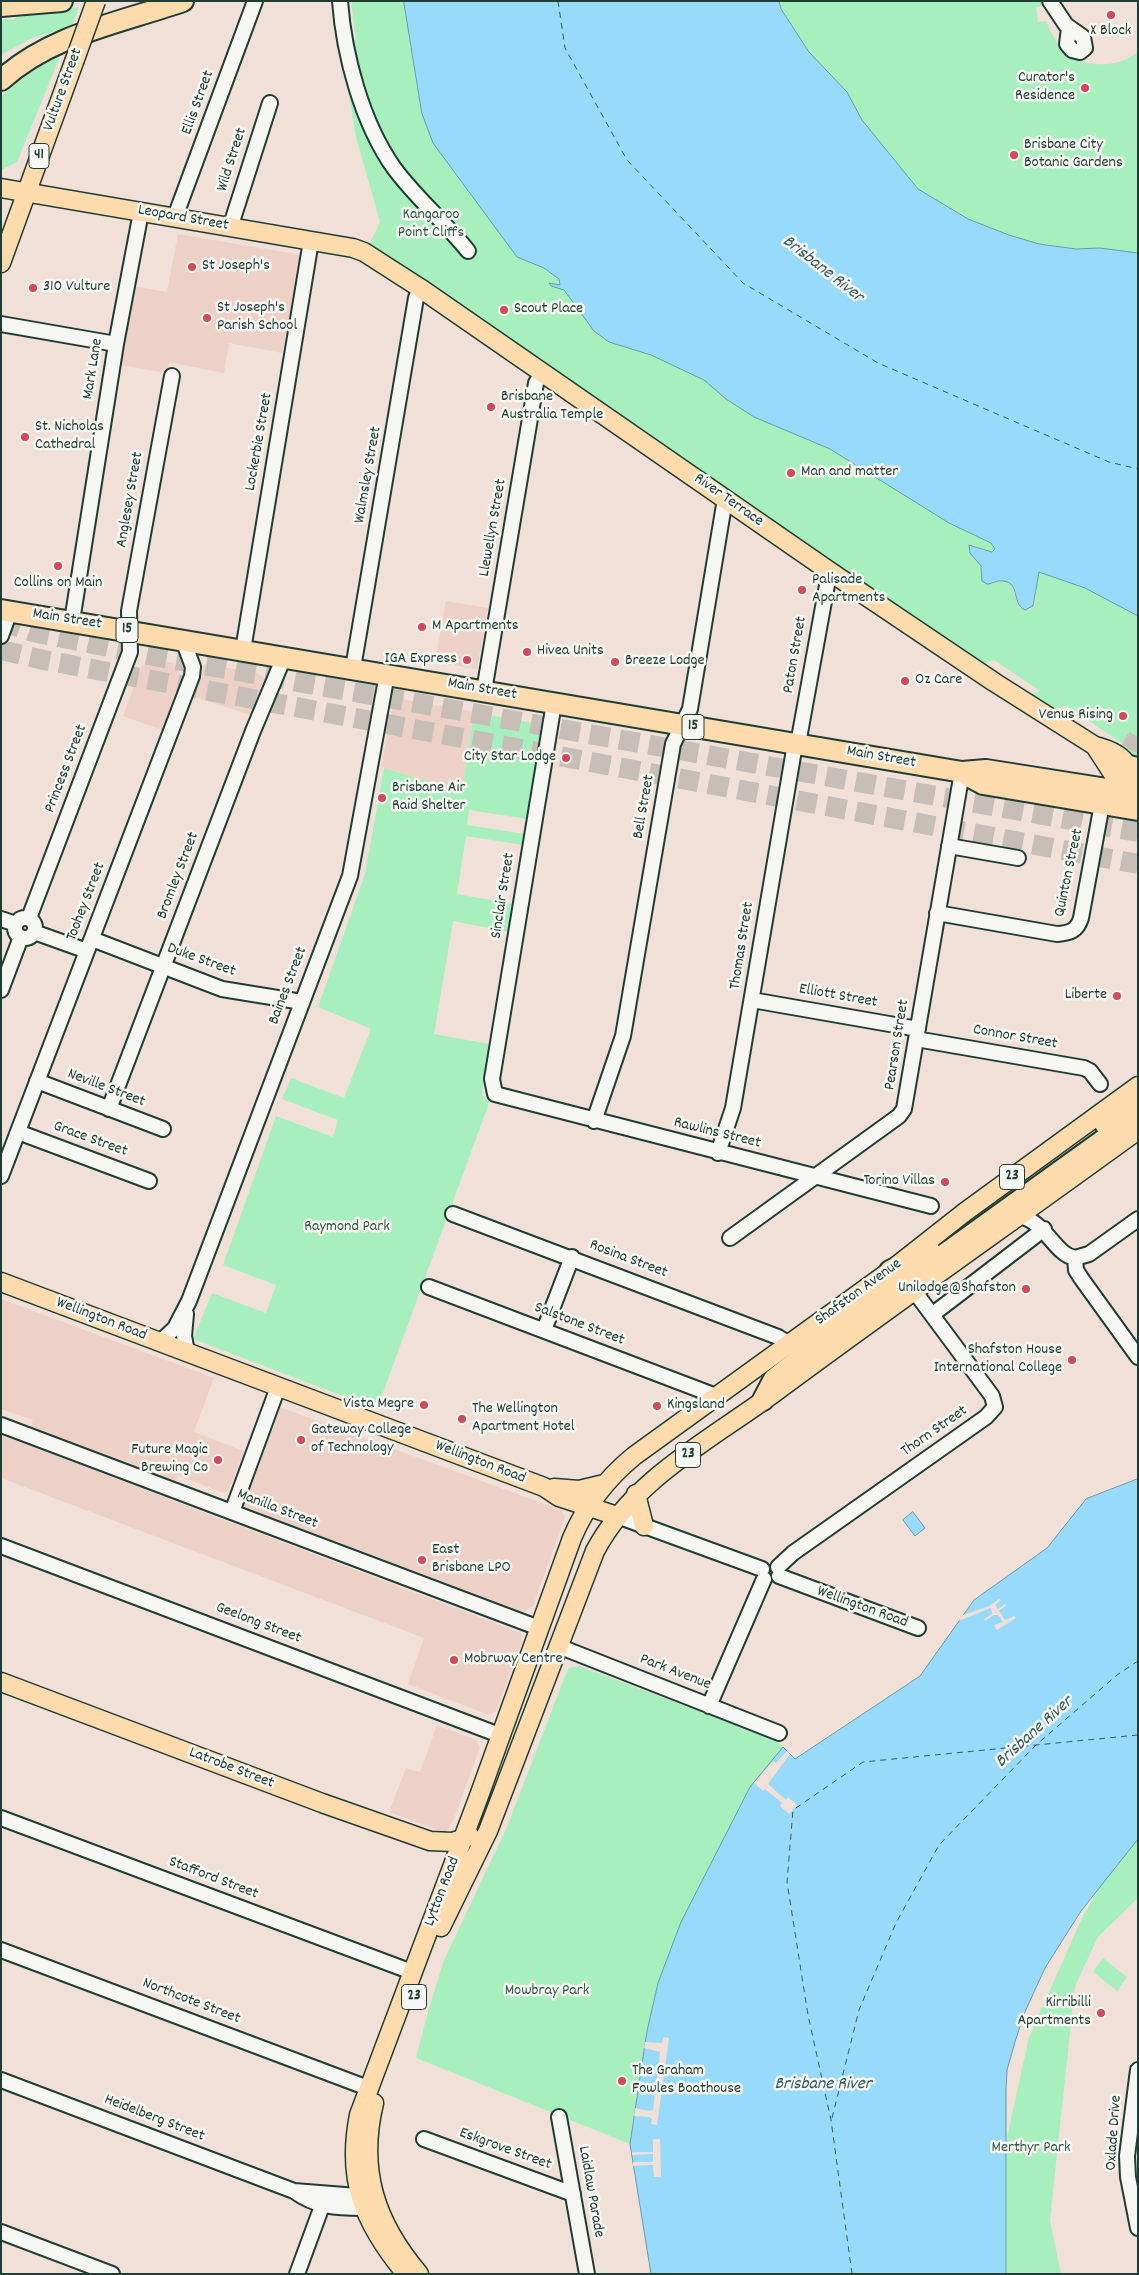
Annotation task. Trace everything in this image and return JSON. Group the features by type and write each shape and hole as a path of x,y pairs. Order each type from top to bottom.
{"highway":[{"path":"1,6 62,1"},
{"path":"1,80 46,48 97,28 183,1"},
{"path":"1,62 25,48 46,48"},
{"name":"Main Street","path":"6,610 962,772 986,770 1126,801"},
{"path":"890,1271 926,1254 1135,1101"},
{"path":"763,1400 774,1380 807,1353 1135,1101"}],"main road":[{"name":"Vulture Street","path":"1,263 96,1"},
{"name":"Leopard Street","path":"1,188 175,217 364,252"},
{"name":"River Terrace","path":"364,252 420,288 832,573 1001,687 1095,746 1110,750 1133,767 1126,801"},
{"name":"River Terrace","path":"1095,746 1115,775 1126,801"},
{"name":"Shafston Avenue","path":"618,1516 636,1494 763,1400 1138,1130"},
{"name":"Shafston Avenue","path":"588,1507 604,1484 634,1456 890,1271"},
{"name":"Wellington Road","path":"1,1282 544,1487 559,1497 618,1516"},
{"path":"544,1487 578,1490 604,1484"},
{"path":"636,1494 644,1526"},
{"name":"Lytton Road","path":"406,2274 385,2249 365,2201 355,2159 359,2115 502,1736 572,1538 588,1507"},
{"name":"Lytton Road","path":"418,2274 365,2201 370,2119 431,1951 498,1805 594,1551 618,1516"},
{"name":"Latrobe Street","path":"1,1682 322,1803 430,1841 447,1843 463,1840"},
{"path":"463,1840 477,1829 485,1813 498,1805"}],"street":[{"name":"Ellis Street","path":"175,217 254,1"},
{"path":"340,1 348,59 367,117 393,167 431,212 468,251"},
{"path":"1053,2 1069,28"},
{"name":"Wild Street","path":"230,228 270,103"},
{"name":"Mark Lane","path":"72,621 116,344 141,212"},
{"name":"Lockerbie Street","path":"243,650 311,241"},
{"name":"Walmsley Street","path":"353,668 416,298 420,288"},
{"path":"1,324 116,344"},
{"name":"Llewellyn Street","path":"484,691 536,383 542,372"},
{"name":"Anglesey Street","path":"129,630 129,611 172,376"},
{"name":"Bell Street","path":"594,1120 624,1036 674,744 690,709 725,499"},
{"name":"Paton Street","path":"796,744 827,585 832,573"},
{"path":"1,636 6,610"},
{"name":"Princess Street","path":"1,990 130,652 129,630"},
{"name":"Toohey Street","path":"1,1176 193,671 183,640"},
{"name":"Bromley Street","path":"109,1109 253,731 284,657"},
{"name":"Baines Street","path":"160,1342 175,1328 189,1301 352,869 387,674"},
{"name":"Sinclair Street","path":"495,1094 492,1079 554,703"},
{"name":"Thomas Street","path":"718,1153 733,1108 796,744"},
{"name":"Pearson Street","path":"730,1238 902,1113 906,1104 962,772"},
{"name":"Quinton Street","path":"938,913 1057,934 1073,931 1079,926 1126,801"},
{"path":"949,846 1018,858"},
{"name":"Duke Street","path":"1,919 25,928 163,966 232,991 302,1002"},
{"name":"Elliott Street","path":"752,1000 917,1034"},
{"name":"Connor Street","path":"917,1034 1084,1068 1100,1084"},
{"name":"Neville Street","path":"37,1081 163,1130"},
{"name":"Rawlins Street","path":"495,1094 718,1153 931,1206"},
{"name":"Grace Street","path":"18,1132 149,1181"},
{"name":"Rosina Street","path":"453,1214 572,1257 778,1337 789,1344"},
{"path":"1020,1216 1032,1219 1044,1229 1063,1253 1075,1258 1089,1254 1138,1219"},
{"path":"933,1314 1044,1229"},
{"path":"544,1330 572,1257"},
{"path":"1075,1258 1076,1270 1081,1278 1138,1357"},
{"name":"Salstone Street","path":"430,1287 716,1396"},
{"name":"Thorn Street","path":"778,1572 793,1553 992,1413 995,1401 915,1292"},
{"name":"Baines Street","path":"187,1352 184,1332 189,1301"},
{"path":"232,1512 278,1388"},
{"name":"Manilla Street","path":"1,1425 539,1628"},
{"name":"Wellington Road","path":"618,1516 763,1574"},
{"name":"Geelong Street","path":"1,1546 502,1736"},
{"path":"710,1706 763,1574 770,1563 778,1572"},
{"name":"Wellington Road","path":"778,1572 918,1628"},
{"name":"Park Avenue","path":"558,1646 779,1733"},
{"name":"Stafford Street","path":"1,1818 412,1972"},
{"name":"Northcote Street","path":"1,1950 368,2088"},
{"name":"Oxlade Drive","path":"1138,2070 1135,2115 1127,2163 1138,2228"},
{"name":"Heidelberg Street","path":"1,2080 294,2191 365,2201"},
{"name":"Laidlaw Parade","path":"559,2117 573,2194 584,2272"},
{"name":"Eskgrove Street","path":"424,2138 573,2194"},
{"name":"Heidelberg Street","path":"294,2191 308,2201 322,2206 365,2201"},
{"path":"297,2274 322,2206"},
{"path":"1,2232 112,2274"}],"shaded area":[{"name":"St Joseph's Parish School","path":"178,234 301,255 282,353 229,343 224,373 169,362 166,373 116,364 132,286 167,292"},
{"path":"446,601 488,608 477,669 435,662"},
{"path":"157,660 173,663 182,677 162,730 123,716 142,665"},
{"path":"206,664 257,673 264,678 264,685 253,716 192,696 202,666"},
{"path":"394,699 474,712 462,792 381,767"},
{"path":"1,1299 214,1378 194,1432 244,1451 229,1490 224,1493 178,1475 175,1482 30,1429 33,1420 1,1409"},
{"path":"274,1405 561,1510 565,1517 533,1606 523,1612 237,1504"},
{"path":"1,1435 521,1633 522,1642 496,1711 489,1715 408,1684 424,1638 1,1478"},
{"path":"437,1725 476,1740 480,1747 455,1816 446,1833 389,1812 406,1768 420,1772"}],"green space":[{"name":"Kangaroo Point Cliffs","path":"351,1 404,1 422,114 517,257 544,268 559,279 560,285 550,284 551,286 564,289 594,331 609,342 651,355 704,380 726,399 754,417 830,449 949,523 991,543 995,549 992,552 973,545 975,558 979,562 982,572 992,584 1000,581 1010,583 1020,608 1030,610 1034,606 1039,572 1085,588 1138,616 1138,758 1123,751 1123,744 1067,706 1051,709 1030,696 1040,691 994,660 983,664 496,333 370,243 380,222 356,137 340,43 356,40"},
{"name":"Brisbane City Botanic Gardens","path":"779,1 1040,1 1043,6 1036,7 1038,22 1046,21 1059,45 1073,57 1082,61 1102,64 1122,61 1138,51 1138,253 1100,248 1076,249 1039,244 968,219 918,189 862,120 847,92 809,52 781,9"},
{"path":"79,7 72,26 30,39 1,55 1,20 14,19 22,13"},
{"path":"61,54 17,162 1,170 1,96 39,65"},
{"name":"Raymond Park","path":"474,712 543,725 527,819 469,810 467,825 525,834 523,845 466,836 457,894 514,904 509,932 453,921 434,1034 489,1044 482,1094 489,1103 377,1409 193,1339 212,1293 266,1313 276,1285 223,1265 276,1116 333,1137 338,1120 282,1099 291,1078 344,1098 371,1029 318,1007 365,874 384,768 462,792"},
{"name":"Mowbray Park","path":"579,1666 776,1740 783,1747 750,1787 681,1922 658,1983 647,2031 630,2144 416,2058 444,1960 507,1827 567,1671 569,1668"},
{"name":"Merthyr Park","path":"1138,1839 1138,1898 1098,1937 1075,1986 1050,2220 1061,2274 1006,2274 1004,2151 1029,2037 1082,1918 1105,1878"},
{"path":"1103,1958 1127,1977 1117,1991 1093,1972"}],"water":[{"name":"Brisbane River","path":"404,1 779,1 781,9 809,52 847,92 862,120 918,189 968,219 1039,244 1076,249 1100,248 1138,253 1138,616 1085,588 1039,572 1033,606 1025,610 1018,603 1014,589 1009,583 1001,581 987,584 982,581 981,566 970,553 969,545 992,552 995,549 991,543 949,523 830,449 754,417 726,399 704,380 651,355 609,342 594,331 564,290 551,286 549,283 560,285 559,279 544,268 517,257 433,143 422,114"},
{"name":"Brisbane River","path":"1138,1479 1138,1839 1081,1911 1045,1968 1024,2014 1015,2042 1007,2070 1006,2089 1006,2274 651,2274 630,2144 647,2031 658,1983 681,1922 750,1787 783,1747 795,1759 920,1676 974,1600 1047,1548 1086,1499"},
{"path":"913,1512 925,1528 915,1536 903,1520"}],"pier":[{"path":"999,1599 1001,1600 995,1605 998,1609 1006,1605 999,1611 1005,1620 1014,1616 1016,1618 997,1630 994,1625 1003,1622 998,1615 994,1615 985,1621 984,1619 992,1614 991,1608 958,1621 963,1615 989,1606"},
{"path":"787,1751 790,1754 768,1784 786,1800 788,1797 797,1805 789,1814 780,1806 782,1803 765,1789 763,1791 754,1783 773,1761 776,1763"},
{"path":"663,2037 669,2038 657,2125 651,2124 652,2119 649,2117 634,2116 635,2108 653,2110 660,2052 644,2048 645,2042 662,2043"},
{"path":"653,2139 660,2139 661,2177 654,2177 653,2165 633,2166 633,2162 653,2162 653,2154 632,2155 632,2152 653,2152"}],"ferry route":[{"path":"558,1 565,48 627,160 743,283 878,363 1109,462 1138,469"},
{"path":"832,2118 859,2010 896,1923 939,1845 1036,1745 1117,1675 1138,1661"},
{"path":"852,2274 831,2120 808,2015 787,1882 793,1810 863,1762 1138,1735"}],"tunnel":[{"path":"1,621 33,632 153,656 1138,832"},
{"path":"1,650 44,660 1138,864"},
{"path":"1126,779 1128,753 1138,737"}],"place":[{"name":"X Block","path":"1111,15"},
{"name":"Curator's Residence","path":"1085,88"},
{"name":"Brisbane City Botanic Gardens","path":"1014,155"},
{"name":"St Joseph's","path":"192,267"},
{"name":"310 Vulture","path":"33,288"},
{"name":"Scout Place","path":"504,310"},
{"name":"St Joseph's Parish School","path":"207,318"},
{"name":"Brisbane Australia Temple","path":"491,407"},
{"name":"St. Nicholas Cathedral","path":"25,437"},
{"name":"Man and matter","path":"791,473"},
{"name":"Collins on Main","path":"58,566"},
{"name":"Palisade Apartments","path":"802,590"},
{"name":"M Apartments","path":"422,627"},
{"name":"Hivea Units","path":"527,652"},
{"name":"IGA Express","path":"467,660"},
{"name":"Breeze Lodge","path":"615,662"},
{"name":"Oz Care","path":"905,681"},
{"name":"Venus Rising","path":"1123,716"},
{"name":"City Star Lodge","path":"566,758"},
{"name":"Brisbane Air Raid Shelter","path":"382,798"},
{"name":"Liberte","path":"1117,996"},
{"name":"Torino Villas","path":"945,1182"},
{"name":"Unilodge@Shafston","path":"1026,1289"},
{"name":"Shafston House International College","path":"1072,1360"},
{"name":"Vista Megre","path":"424,1405"},
{"name":"Kingsland","path":"657,1406"},
{"name":"The Wellington Apartment Hotel","path":"462,1419"},
{"name":"Gateway College of Technology","path":"301,1440"},
{"name":"Future Magic Brewing Co","path":"218,1460"},
{"name":"East Brisbane LPO","path":"422,1560"},
{"name":"Mobrway Centre","path":"454,1660"},
{"name":"Kirribilli Apartments","path":"1101,2013"},
{"name":"The Graham Fowles Boathouse","path":"622,2081"}]}
